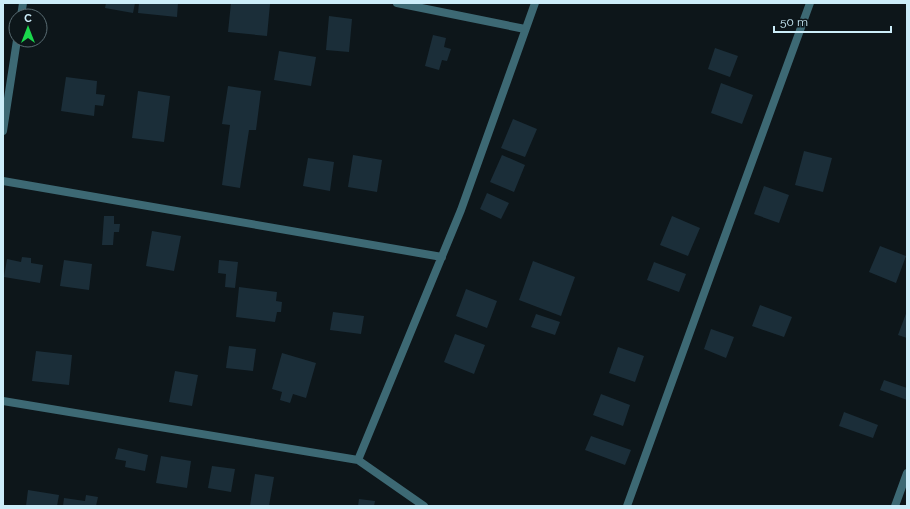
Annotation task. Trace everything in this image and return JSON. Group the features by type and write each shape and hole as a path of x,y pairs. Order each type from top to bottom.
{"street":[{"path":"397,3 525,30"},
{"path":"358,460 461,210 534,3"},
{"path":"627,506 810,3"},
{"path":"3,131 16,48"},
{"path":"3,181 442,257"},
{"path":"3,401 358,460 424,506"},
{"path":"895,506 907,473"}],"building":[{"path":"106,3 135,3 133,13 105,8"},
{"path":"139,3 178,3 177,17 138,13"},
{"path":"231,3 270,4 267,36 228,32"},
{"path":"329,16 352,19 349,52 326,50"},
{"path":"433,35 446,38 444,47 451,49 447,61 442,60 439,70 425,66"},
{"path":"715,48 738,56 730,77 708,69"},
{"path":"279,51 316,57 311,86 274,80"},
{"path":"66,77 97,81 96,94 105,95 103,106 95,105 94,116 61,111"},
{"path":"721,83 753,95 742,124 711,113"},
{"path":"228,86 261,91 256,130 249,130 240,188 222,185 230,125 222,124"},
{"path":"138,91 170,96 164,142 132,138"},
{"path":"513,119 537,129 525,157 501,148"},
{"path":"804,151 832,158 823,192 795,185"},
{"path":"353,155 382,160 377,192 348,187"},
{"path":"502,155 525,165 514,192 490,182"},
{"path":"308,158 334,162 330,191 303,186"},
{"path":"764,186 789,195 779,223 754,214"},
{"path":"487,193 509,203 501,219 480,209"},
{"path":"104,216 114,216 114,224 120,224 119,232 114,232 113,245 102,245"},
{"path":"672,216 700,228 688,256 660,245"},
{"path":"152,231 181,236 174,271 146,266"},
{"path":"880,246 906,256 896,283 869,272"},
{"path":"22,257 31,258 31,263 43,265 40,283 4,277 7,259 21,262"},
{"path":"64,260 92,264 89,290 60,286"},
{"path":"219,260 238,262 235,288 225,287 226,274 218,273"},
{"path":"533,261 575,277 561,316 519,300"},
{"path":"654,262 686,274 679,292 647,280"},
{"path":"239,287 277,292 276,301 282,302 281,312 277,312 275,322 236,317"},
{"path":"466,289 497,301 487,328 456,316"},
{"path":"760,305 792,317 784,337 752,326"},
{"path":"907,311 907,338 898,335"},
{"path":"333,312 364,316 361,334 330,330"},
{"path":"536,314 560,322 555,335 531,327"},
{"path":"711,329 734,337 726,358 704,349"},
{"path":"455,334 485,345 474,374 444,362"},
{"path":"229,346 256,349 253,371 226,368"},
{"path":"618,347 644,356 635,382 609,373"},
{"path":"36,351 72,355 69,385 32,381"},
{"path":"282,353 316,363 306,398 293,394 290,403 280,400 282,392 272,389"},
{"path":"175,371 198,375 192,406 169,402"},
{"path":"884,380 907,388 907,400 880,390"},
{"path":"601,394 630,405 623,426 593,415"},
{"path":"844,412 878,425 873,438 839,426"},
{"path":"591,436 631,450 625,465 585,450"},
{"path":"118,448 148,455 145,471 125,467 126,461 115,459"},
{"path":"161,456 191,461 187,488 156,483"},
{"path":"212,466 235,469 231,492 208,488"},
{"path":"255,474 274,477 269,506 250,506"},
{"path":"28,490 59,495 57,506 26,506"},
{"path":"86,495 98,497 96,506 63,506 64,498 85,501"},
{"path":"359,499 375,501 374,506 358,506"}]}
